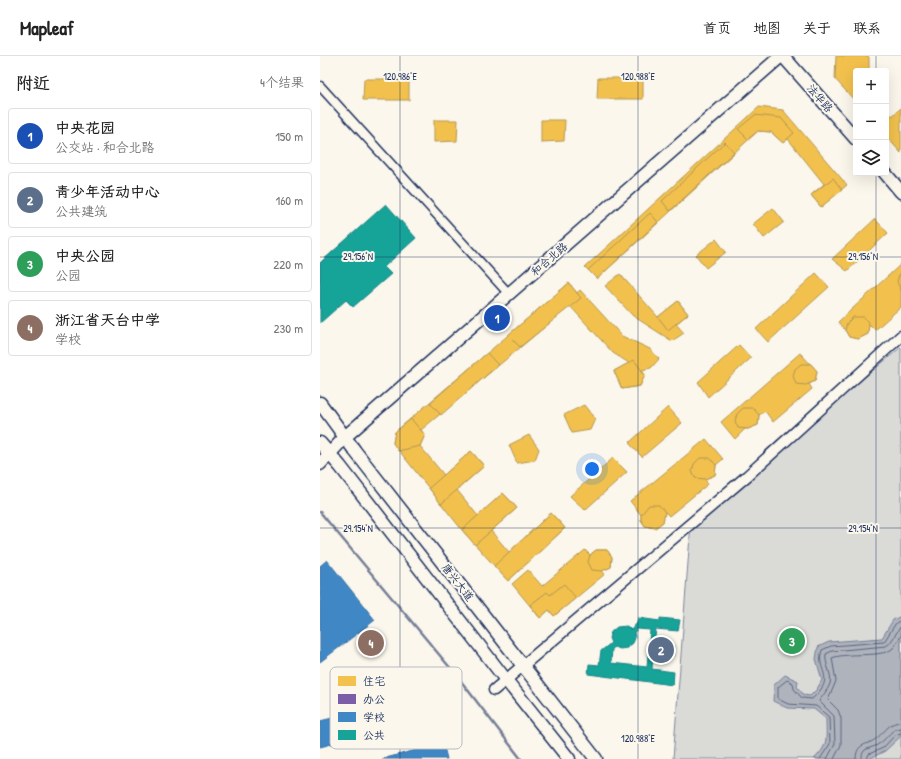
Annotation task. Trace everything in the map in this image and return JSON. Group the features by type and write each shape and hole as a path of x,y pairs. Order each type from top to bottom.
{"main road":[{"name":"法华路","path":"782,56 853,136"},
{"name":"和合北路","path":"320,464 346,436 782,56"},
{"path":"888,176 901,192"},
{"name":"唐兴大道","path":"320,403 596,759"},
{"name":"唐兴大道","path":"320,443 569,759"}],"street":[{"path":"320,86 509,294"},
{"path":"494,690 747,476 901,336"}],"shaded area":[{"path":"901,347 901,759 673,759 691,523"}],"water":[{"path":"901,616 901,736 885,751 869,759 814,759 822,750 826,741 826,719 814,709 787,708 773,701 774,685 785,675 798,681 797,687 804,695 810,696 817,689 822,680 816,659 818,647 829,642 882,638 893,620"}],"building: 住宅":[{"path":"836,56 869,57 869,68 853,68 853,99 835,79"},
{"path":"598,78 643,78 643,99 597,99"},
{"path":"364,79 409,79 409,100 363,100"},
{"path":"759,107 783,110 847,185 821,207 811,195 824,184 788,139 783,143 771,132 758,131 597,279 585,267"},
{"path":"901,108 901,153 889,139 889,112 892,116"},
{"path":"755,115 781,118 794,133 783,143 771,132 758,131 748,139 738,129"},
{"path":"434,120 458,120 457,141 434,142"},
{"path":"541,120 565,120 564,141 541,142"},
{"path":"725,142 734,152 670,211 662,201"},
{"path":"833,178 842,190 821,207 811,195"},
{"path":"773,208 784,222 764,238 753,224"},
{"path":"650,213 658,222 597,279 588,270"},
{"path":"875,219 888,233 847,271 832,259"},
{"path":"716,239 726,252 706,268 696,255"},
{"path":"901,264 901,307 875,330 869,324 868,334 858,339 849,337 838,322"},
{"path":"816,273 829,287 768,342 756,329"},
{"path":"901,273 901,290 897,282"},
{"path":"620,274 658,317 678,301 688,314 676,324 684,333 672,341 633,316 605,286"},
{"path":"569,283 577,293 580,290 622,336 650,349 659,359 651,368 642,370 645,375 640,386 622,389 614,371 629,363 613,353 570,306 421,430 425,435 420,446 444,475 471,451 484,466 457,490 478,516 503,493 517,508 491,531 509,552 551,513 565,528 508,581 462,530 393,443 395,432"},
{"path":"569,283 581,298 520,347 508,335"},
{"path":"678,301 688,314 668,330 658,317"},
{"path":"853,317 864,317 869,324 868,334 858,339 849,337 845,330 847,323"},
{"path":"739,345 751,358 708,397 698,382"},
{"path":"487,353 498,365 441,415 430,403"},
{"path":"800,353 817,371 815,381 809,384 812,389 773,422 765,411 759,415 758,425 745,429 735,439 721,422"},
{"path":"634,360 645,375 640,386 622,389 614,371"},
{"path":"801,364 811,364 817,371 815,381 806,385 796,384 793,376 795,369"},
{"path":"584,405 595,419 590,430 572,433 564,415"},
{"path":"668,407 682,423 642,457 629,443"},
{"path":"743,408 753,408 759,415 758,425 748,429 738,428 735,421 737,414"},
{"path":"411,419 425,435 420,446 398,451 393,443 395,432"},
{"path":"529,435 539,449 535,460 517,463 509,445"},
{"path":"706,439 723,459 716,465 715,475 705,479 708,484 669,516 665,512 663,522 655,528 645,526 641,520 641,515 630,501"},
{"path":"471,451 484,466 441,504 429,488"},
{"path":"613,458 627,472 585,510 570,496"},
{"path":"700,458 710,458 716,465 715,475 705,479 695,478 692,471 694,464"},
{"path":"503,493 517,508 475,545 462,530"},
{"path":"649,505 659,505 665,512 663,522 655,528 645,526 641,520 641,515"},
{"path":"551,513 565,528 508,581 494,566"},
{"path":"585,550 590,555 596,550 607,550 612,557 611,567 602,571 605,574 554,616 549,610 540,618 512,584 528,570 542,586"},
{"path":"596,550 607,550 612,557 611,567 602,571 592,570 588,562 590,555"},
{"path":"564,584 576,598 554,616 549,610 540,618 530,605 547,592 550,595"}],"building: 办公":[{"path":"359,229 368,239 320,282 320,263"}],"building: 学校":[{"path":"327,560 375,620 320,662 320,566"},
{"path":"330,719 330,744 320,747 320,721"},
{"path":"420,749 444,749 447,759 382,759"}],"building: 公共":[{"path":"386,204 416,238 384,267 391,274 353,307 346,300 320,323 320,263"},
{"path":"638,618 660,621 660,618 680,620 678,631 656,629 654,644 674,646 673,656 653,654 652,669 674,672 673,685 588,674 589,664 599,665 601,651 611,643 609,638 611,632 617,627 627,626 631,630 637,623","holes":["638,629 650,630 647,667 611,663 612,649 615,647 620,649 627,648 633,643 635,638 634,632"]}],"waterway":[{"path":"320,512 449,667"},
{"path":"462,682 521,759"}],"place":[{"name":"中央花园","path":"497,318"},
{"name":"中央公园","path":"792,641"},
{"name":"浙江省天台中学","path":"371,643"},
{"name":"青少年活动中心","path":"661,650"}]}
